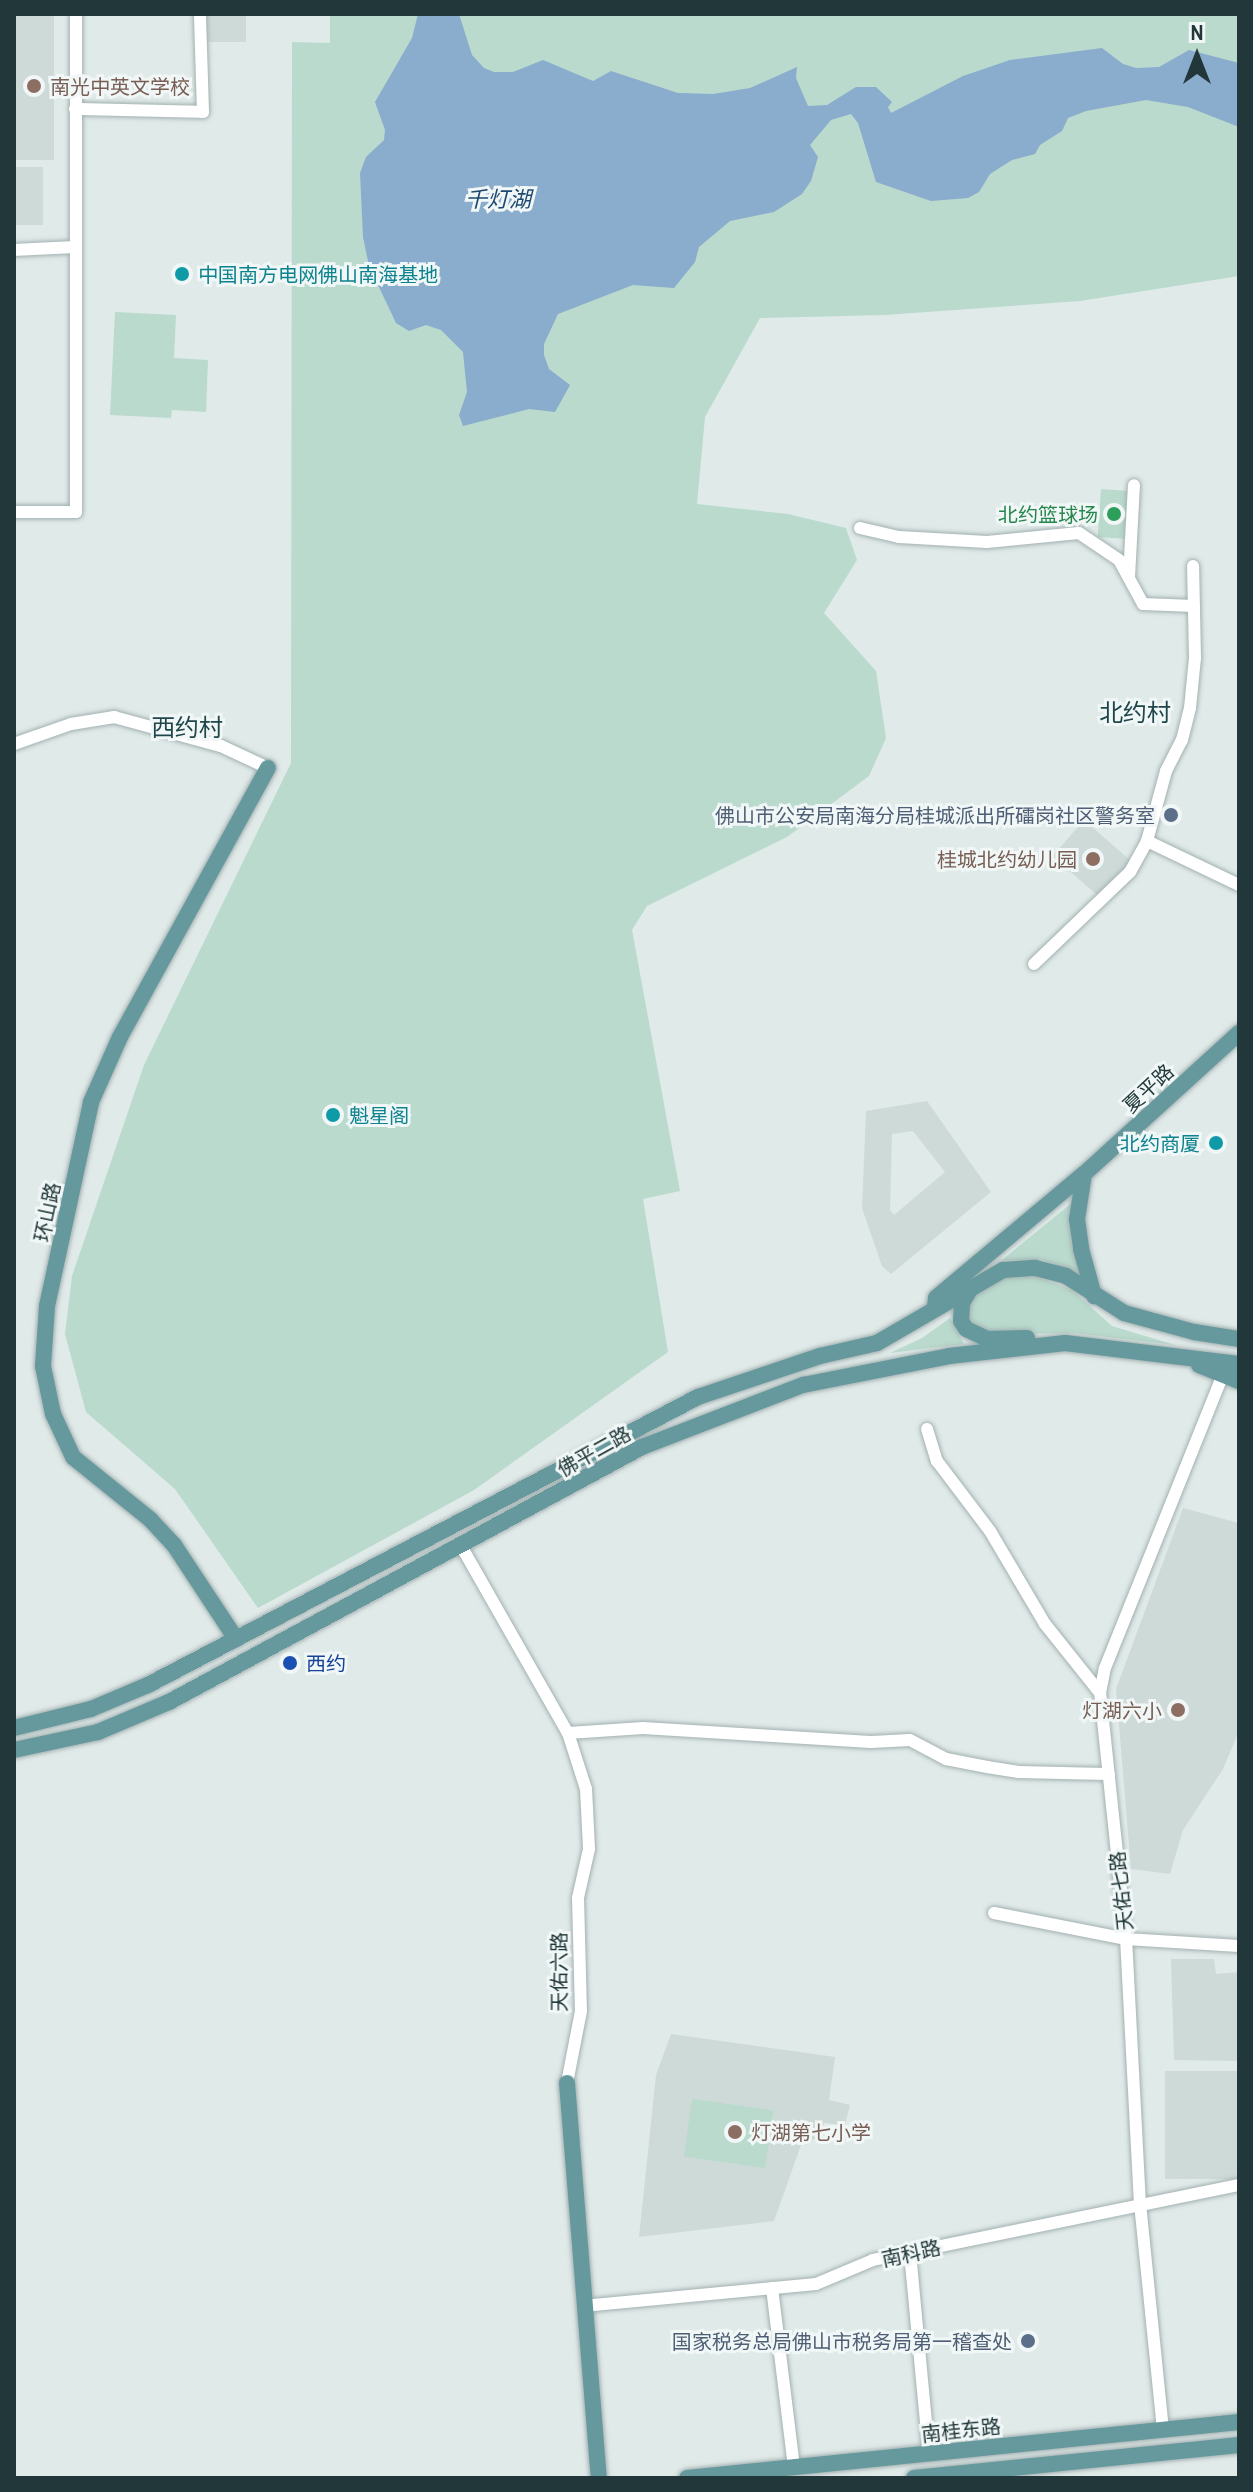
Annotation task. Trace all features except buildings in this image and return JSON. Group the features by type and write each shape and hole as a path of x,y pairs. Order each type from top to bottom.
{"main road":[{"name":"环山路","path":"236,1639 174,1545 151,1520 73,1457 53,1414 43,1366 47,1306 91,1102 120,1037 268,768"},
{"name":"夏平路","path":"935,1309 936,1298 1084,1174 1239,1033"},
{"path":"1084,1174 1077,1219 1081,1249 1094,1296 1124,1313 1234,1334"},
{"name":"佛平二路","path":"14,1728 91,1709 198,1660 698,1397 820,1356 877,1343 1003,1270 1035,1268 1066,1276 1094,1296"},
{"path":"972,1286 962,1303 961,1321 974,1335 987,1339 1049,1337 1065,1343"},
{"name":"佛平二路","path":"14,1750 98,1732 169,1702 642,1447 803,1385 949,1356 1065,1343 1239,1364"},
{"path":"1175,1356 1231,1378"},
{"name":"天佑六路","path":"567,2083 599,2478"},
{"name":"南桂东路","path":"687,2478 1239,2422"},
{"path":"914,2478 1239,2445"}],"street":[{"path":"14,512 76,512 76,14"},
{"path":"75,109 203,112 200,14"},
{"path":"14,250 74,247"},
{"path":"1129,577 1134,485"},
{"path":"860,528 899,537 987,542 1079,533 1105,548 1129,577 1135,595 1143,604 1194,606"},
{"path":"1034,964 1130,872 1147,841 1166,771 1182,740 1190,708 1195,658 1193,566"},
{"path":"14,744 71,724 114,717 221,746 268,768"},
{"path":"1147,841 1239,885"},
{"name":"天佑七路","path":"1163,2430 1140,2205 1126,1939 1100,1693 1105,1668 1231,1378"},
{"path":"927,1429 937,1461 990,1531 1045,1624 1100,1693"},
{"name":"天佑六路","path":"460,1544 568,1733 586,1789 589,1849 578,1898 581,2011 567,2083"},
{"path":"568,1733 643,1728 857,1741 910,1740 946,1759 987,1767 1019,1772 1109,1774"},
{"path":"994,1913 1126,1939 1239,1946"},
{"name":"南科路","path":"583,2306 816,2284 873,2260 1239,2185"},
{"path":"910,2253 929,2454"},
{"path":"772,2288 794,2467"}],"shaded area":[{"name":"南光中英文学校","path":"14,14 54,14 54,160 14,160"},
{"path":"204,14 246,14 246,42 204,42"},
{"path":"14,167 43,167 43,225 14,225"},
{"name":"桂城北约幼儿园","path":"1084,820 1133,863 1102,899 1053,856"},
{"path":"927,1101 991,1192 891,1274 882,1266 862,1208 866,1111","holes":["913,1131 945,1172 894,1215 890,1210 892,1134"]},
{"name":"灯湖六小","path":"1183,1508 1239,1523 1239,1731 1223,1769 1183,1830 1170,1874 1131,1869 1116,1689"},
{"path":"1171,1959 1214,1959 1216,1974 1239,1972 1239,2061 1174,2060"},
{"name":"灯湖第七小学","path":"671,2034 835,2057 829,2100 850,2105 845,2125 824,2123 818,2140 812,2139 808,2144 801,2145 774,2221 639,2237 656,2075"},
{"path":"1165,2071 1239,2071 1239,2179 1165,2179"}],"green space":[{"path":"1239,14 1239,276 1080,301 885,315 760,318 705,417 697,504 788,514 846,528 857,560 824,613 876,671 886,738 869,776 787,837 647,906 632,930 680,1191 643,1199 668,1352 474,1490 258,1608 175,1489 86,1412 65,1334 72,1276 144,1065 291,763 292,42 330,43 330,15"},
{"path":"115,312 176,315 174,358 208,360 206,412 172,410 171,418 110,415"},
{"name":"北约篮球场","path":"1101,489 1128,491 1125,539 1098,537"},
{"path":"1073,1202 1085,1277 1043,1260 1002,1260"},
{"path":"1031,1275 1072,1290 1112,1326 1175,1345 1073,1333 984,1335 967,1320 966,1306 973,1294 1009,1276"},
{"path":"950,1318 964,1344 890,1353 922,1338"},
{"path":"692,2099 773,2110 765,2168 684,2156"}],"water":[{"name":"千灯湖","path":"418,14 459,14 472,55 484,68 494,72 513,72 543,60 593,81 611,71 678,93 713,94 750,88 797,67 796,78 808,106 827,105 856,87 876,87 892,102 888,107 891,113 963,76 1010,60 1102,48 1123,64 1136,68 1159,67 1189,50 1239,63 1239,127 1188,107 1146,100 1086,111 1068,118 1062,131 1040,145 1035,154 1012,160 990,174 979,192 968,198 931,201 876,182 858,123 851,114 831,120 810,145 818,157 811,181 802,194 774,212 730,221 699,247 695,262 674,288 633,285 558,314 544,344 544,355 549,369 570,385 555,412 529,409 463,426 459,415 467,392 463,352 441,330 426,325 409,331 396,323 369,266 363,237 360,173 366,157 384,140 385,130 375,102 412,38"}],"place":[{"name":"南光中英文学校","path":"34,86"},
{"name":"中国南方电网佛山南海基地","path":"182,274"},
{"name":"北约篮球场","path":"1114,514"},
{"name":"佛山市公安局南海分局桂城派出所礌岗社区警务室","path":"1171,815"},
{"name":"桂城北约幼儿园","path":"1093,859"},
{"name":"魁星阁","path":"333,1115"},
{"name":"北约商厦","path":"1216,1143"},
{"name":"西约","path":"290,1663"},
{"name":"灯湖六小","path":"1178,1710"},
{"name":"灯湖第七小学","path":"735,2132"},
{"name":"国家税务总局佛山市税务局第一稽查处","path":"1028,2341"}],"district":[{"name":"北约村","path":"1135,713"},
{"name":"西约村","path":"187,728"}]}
